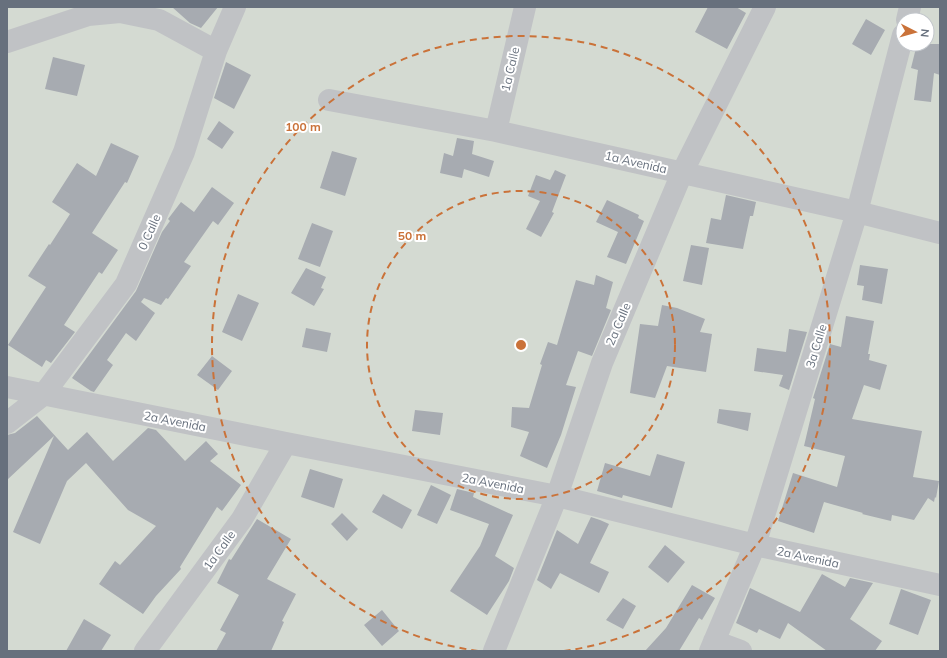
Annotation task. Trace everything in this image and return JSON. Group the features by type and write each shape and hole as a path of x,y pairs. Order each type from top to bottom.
{"street":[{"name":"0 Calle","path":"7,423 43,395 126,284 184,152 216,51 235,7"},
{"name":"1a Calle","path":"496,131 525,7"},
{"name":"2a Calle","path":"494,651 557,496 602,363 682,173 765,7"},
{"path":"7,42 88,15 120,12 159,20 216,51"},
{"name":"3a Calle","path":"712,646 755,545 858,212 899,52"},
{"name":"1a Avenida","path":"330,100 496,131 858,212 940,233"},
{"path":"7,387 43,395"},
{"name":"2a Avenida","path":"43,395 286,444 557,496 755,545 940,585"},
{"name":"1a Calle","path":"145,651 242,519 286,444"},
{"path":"712,646 741,651"}],"shaded area":[{"path":"7,7 940,7 940,651 7,651"}],"building":[{"path":"172,7 218,7 201,28 190,23"},
{"path":"708,7 736,7 746,13 727,49 695,32"},
{"path":"866,19 885,30 871,55 852,44"},
{"path":"935,44 940,44 940,75 934,73 931,102 914,100 918,70 911,68 915,52 935,52"},
{"path":"53,57 85,65 77,96 45,89"},
{"path":"226,62 251,75 234,109 214,98"},
{"path":"219,121 234,132 222,149 207,139"},
{"path":"457,138 474,141 472,154 494,161 489,177 464,169 462,178 440,173 444,153 453,156"},
{"path":"111,143 139,156 127,183 125,182 92,233 118,250 102,274 99,272 64,325 75,332 51,363 46,360 42,367 8,345 46,287 28,276 70,214 52,202 77,163 96,176"},
{"path":"332,151 357,158 345,196 320,188"},
{"path":"555,170 566,175 552,212 554,213 541,237 526,229 540,201 528,196 536,175 550,180"},
{"path":"212,187 234,203 218,225 213,221 184,262 191,266 168,299 166,298 161,305 144,298 141,302 155,313 136,341 126,333 107,360 113,365 94,392 91,391 72,378 136,291 162,232 170,221 168,219 181,202 194,212"},
{"path":"726,195 756,202 753,216 750,216 743,249 706,243 711,218 721,220"},
{"path":"607,200 639,215 638,218 644,221 626,264 607,257 618,232 596,222"},
{"path":"312,223 333,231 320,267 298,259"},
{"path":"691,245 709,248 702,285 683,281"},
{"path":"860,265 888,269 882,304 862,300 864,286 857,285"},
{"path":"306,268 326,277 321,288 324,289 314,306 291,293"},
{"path":"596,275 613,282 606,308 611,310 592,356 578,351 566,385 576,387 561,435 547,468 520,456 529,432 511,427 512,407 529,408 542,365 540,364 548,342 557,345 576,280 594,285"},
{"path":"238,294 259,303 242,341 222,332"},
{"path":"662,305 677,308 705,319 700,332 712,334 706,372 667,366 655,398 630,393 640,324 658,326"},
{"path":"846,316 874,321 868,354 870,354 869,360 887,365 880,390 864,385 852,419 922,431 913,477 939,481 934,502 928,498 914,520 892,515 891,521 824,502 814,533 778,521 793,473 837,487 845,456 804,446 815,399 813,398 830,344 841,347"},
{"path":"306,328 331,333 327,352 302,347"},
{"path":"789,329 807,332 789,390 779,386 783,375 754,371 757,348 786,352"},
{"path":"212,356 232,371 218,390 197,375"},
{"path":"719,409 751,413 748,431 717,423"},
{"path":"415,410 443,413 440,435 412,431"},
{"path":"37,416 68,450 87,432 113,461 148,428 156,430 185,461 206,441 218,454 210,461 241,485 222,511 217,507 180,567 181,569 156,596 143,614 99,584 115,561 120,565 156,526 128,510 86,463 67,481 40,544 13,532 54,436 7,480 7,435 15,433"},
{"path":"657,454 685,462 672,508 623,495 622,498 597,491 605,463 650,476"},
{"path":"310,469 343,479 334,508 301,497"},
{"path":"431,485 451,495 437,524 417,515"},
{"path":"457,489 474,493 473,497 513,515 495,556 514,568 509,581 487,615 450,591 480,546 489,524 450,510"},
{"path":"383,494 412,510 402,529 372,512"},
{"path":"342,513 358,529 347,541 331,524"},
{"path":"591,517 609,524 590,563 609,572 599,593 560,573 551,589 537,580 557,530 578,544"},
{"path":"257,519 291,539 267,579 296,594 282,621 284,622 271,651 216,651 226,633 220,630 239,595 217,583 229,559 231,560"},
{"path":"665,545 685,562 668,583 648,567"},
{"path":"822,574 845,587 850,578 873,583 850,619 882,641 875,651 827,651 788,623 780,639 759,629 757,633 736,623 750,588 800,612"},
{"path":"692,585 715,598 702,620 699,618 679,651 645,651 666,628"},
{"path":"901,589 931,600 918,635 889,624"},
{"path":"623,598 636,606 623,629 606,620"},
{"path":"382,610 399,631 382,646 364,625"},
{"path":"84,619 111,635 101,651 66,651"}]}
